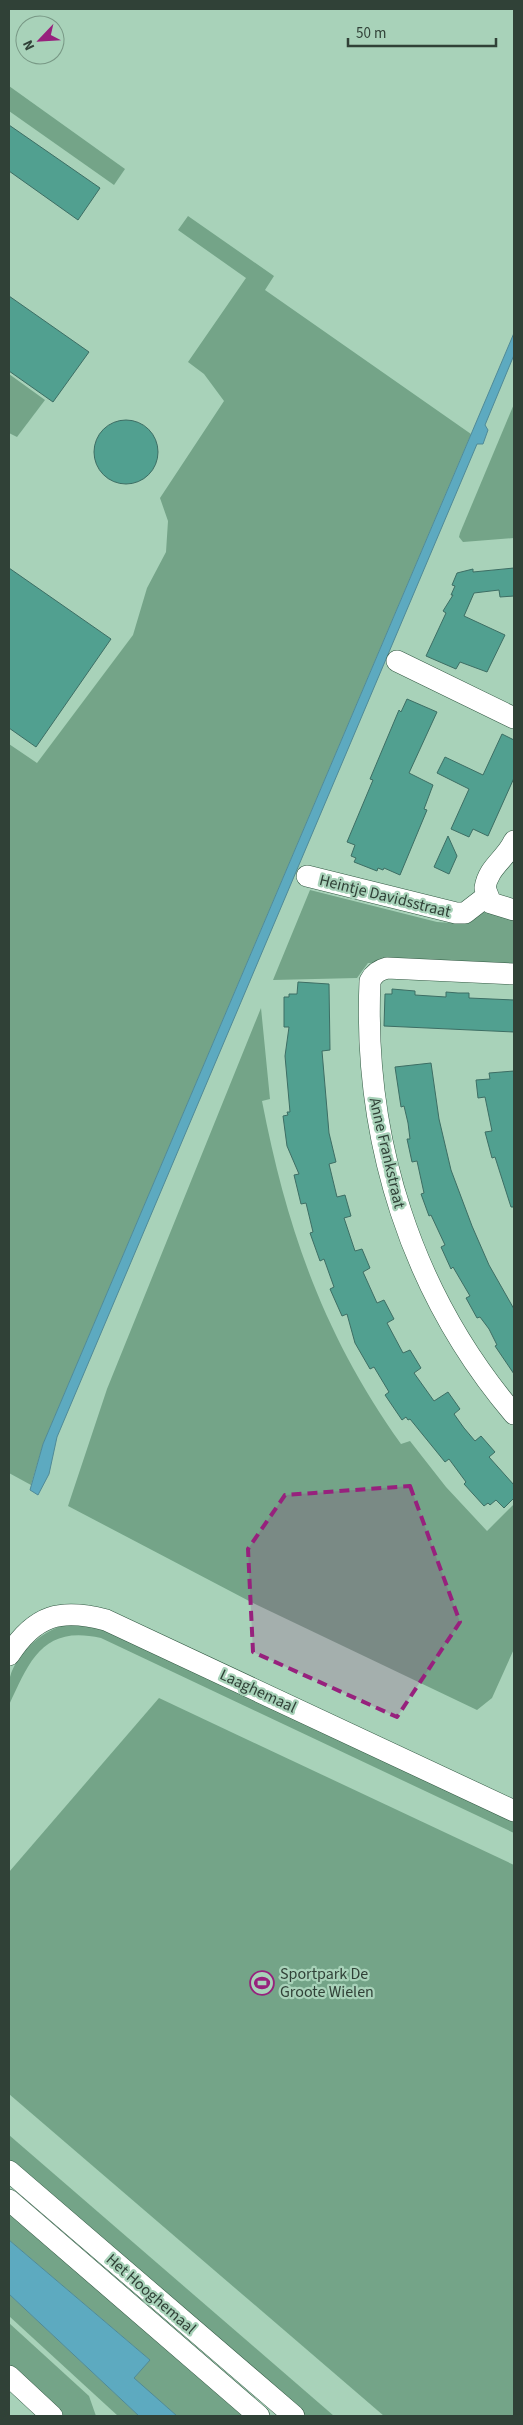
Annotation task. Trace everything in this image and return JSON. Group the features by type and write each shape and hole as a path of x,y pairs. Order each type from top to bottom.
{"street":[{"path":"397,661 514,718"},
{"path":"514,841 508,854 493,866 486,882 487,896 491,903 514,910"},
{"name":"Heintje Davidsstraat","path":"307,876 456,913 465,913 487,896"},
{"name":"Anne Frankstraat","path":"514,974 387,968 379,970 373,974 370,981 368,1026 376,1118 400,1211 435,1295 458,1335 514,1414"},
{"name":"Laaghemaal","path":"9,1655 19,1640 32,1627 50,1618 64,1614 83,1614 106,1620 514,1811"},
{"name":"Het Hooghemaal","path":"9,2171 294,2416"},
{"name":"Het Hooghemaal","path":"9,2200 259,2416"},
{"path":"9,2376 52,2416"}],"highlighted area":[{"path":"410,1486 460,1622 397,1717 253,1652 248,1549 285,1495"}],"green space":[{"path":"9,86 125,169 114,185 9,111"},
{"path":"188,216 274,276 265,290 471,434 43,1444 31,1485 9,1473 9,744 37,763 133,635 147,588 166,552 168,521 160,498 224,401 204,374 188,362 246,278 178,230"},
{"path":"9,374 45,400 17,437 9,433"},
{"path":"514,404 514,538 463,542 459,537 460,533"},
{"path":"310,890 437,922 452,923 483,907 486,912 514,921 514,966 412,962 368,963 357,978 273,980"},
{"path":"261,1008 270,1099 262,1101 283,1194 312,1280 350,1363 374,1404 401,1444 410,1441 446,1487 487,1531 514,1504 514,1649 492,1698 477,1710 251,1602 68,1506 107,1389"},
{"path":"71,1624 105,1628 514,1821 514,1833 101,1638 81,1635 65,1637 52,1642 41,1650 24,1674 9,1705 8,1688 12,1672 16,1663 29,1646 55,1628"},
{"name":"Sportpark De Groote Wielen","path":"159,1698 514,1865 514,2416 384,2416 9,2094 9,1872"},
{"path":"9,2135 334,2416 304,2416 9,2162"},
{"path":"9,2208 250,2416 177,2416 133,2378 150,2360 9,2240"},
{"path":"9,2294 139,2416 118,2416 9,2316"},
{"path":"9,2323 89,2396 96,2416 61,2416 9,2368"}],"water":[{"path":"514,333 514,355 485,425 488,430 483,444 477,444 57,1437 49,1474 38,1495 30,1490 43,1444"},
{"path":"9,2240 150,2360 134,2378 177,2416 139,2416 9,2294"}],"building":[{"path":"9,125 100,188 78,220 9,171"},
{"path":"9,296 89,352 53,402 9,371"},
{"path":"120,420 132,420 149,429 156,440 158,452 156,464 149,475 132,484 120,484 108,479 99,470 94,458 94,446 99,434 108,425"},
{"path":"9,568 111,639 36,747 9,728"},
{"path":"514,568 514,596 500,597 499,590 474,593 464,616 505,635 487,672 460,662 456,669 426,656 446,613 443,611 453,595 451,595 455,586 452,585 457,573 473,569 473,572"},
{"path":"407,699 437,712 409,773 433,785 424,809 427,810 400,875 384,868 383,870 378,868 377,871 354,862 356,858 351,856 355,845 347,842 373,780 370,779 399,710 401,712"},
{"path":"502,734 514,740 514,778 488,836 473,829 469,837 451,829 469,789 437,773 445,757 483,775"},
{"path":"448,836 457,856 449,874 434,867"},
{"path":"298,982 329,984 330,1050 322,1051 329,1133 336,1162 329,1164 337,1197 345,1195 351,1216 344,1218 355,1251 362,1249 370,1268 363,1272 377,1303 384,1300 394,1319 387,1323 403,1353 410,1350 421,1368 414,1373 434,1401 448,1392 460,1409 454,1414 464,1428 475,1441 481,1436 495,1452 489,1457 514,1485 514,1498 504,1508 496,1500 490,1505 488,1503 484,1506 464,1484 466,1482 449,1459 445,1462 410,1419 408,1420 406,1417 402,1420 385,1395 389,1392 374,1367 370,1369 355,1343 347,1314 342,1316 330,1289 334,1287 324,1259 320,1261 310,1233 313,1232 306,1203 301,1204 294,1175 299,1174 287,1146 283,1116 288,1115 287,1112 290,1112 285,1056 289,1027 284,1027 284,997 289,997 289,994 297,994"},
{"path":"392,989 415,991 415,995 446,997 446,992 469,993 469,998 514,1000 514,1032 384,1026 385,994 392,994"},
{"path":"431,1063 439,1119 451,1170 489,1265 514,1309 514,1374 495,1346 497,1345 489,1329 480,1317 477,1318 466,1298 470,1296 453,1267 451,1269 441,1247 445,1245 431,1215 429,1216 421,1194 424,1193 417,1161 412,1162 407,1139 410,1139 408,1123 404,1106 401,1107 395,1067"},
{"path":"514,1071 514,1207 511,1207 495,1157 492,1158 485,1132 492,1131 485,1097 478,1098 476,1080 490,1079 489,1073"}],"place":[{"name":"Sportpark De Groote Wielen","path":"262,1983"}]}
